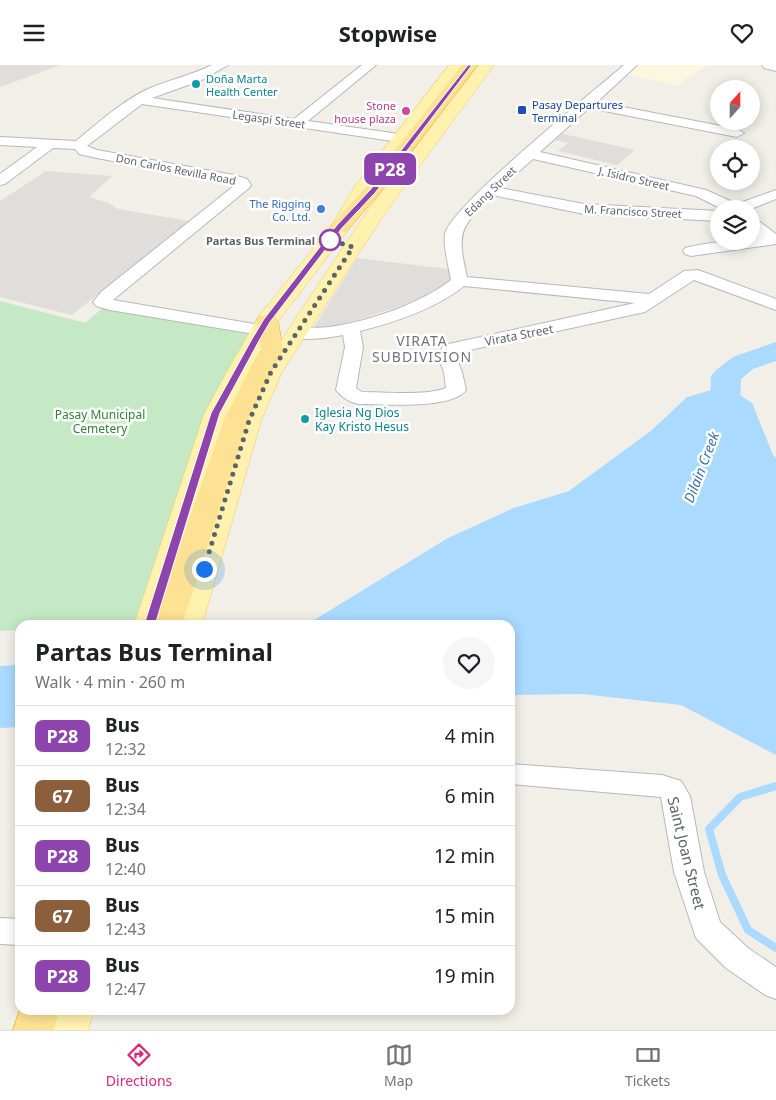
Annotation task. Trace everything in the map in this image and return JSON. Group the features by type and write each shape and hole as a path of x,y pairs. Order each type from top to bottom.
{"highway":[{"path":"340,227 372,191 470,65"},
{"path":"169,620 237,417 272,350 264,326"},
{"path":"34,1030 38,1015"}],"main road":[{"path":"151,620 216,413 264,326 340,227 361,190 399,138 457,65"},
{"path":"189,620 249,421 271,372 375,214 487,65"},
{"path":"19,1030 24,1015"},
{"path":"68,1030 72,1015"}],"street":[{"path":"0,141 79,145 152,92 198,77 222,65"},
{"path":"297,123 370,65"},
{"name":"Edang Street","path":"460,281 453,234 462,218 489,190 632,65"},
{"path":"768,65 776,67"},
{"name":"Legaspi Street","path":"139,100 399,138"},
{"path":"587,104 737,133"},
{"path":"311,110 330,113"},
{"path":"393,121 410,124"},
{"path":"0,181 33,158 49,144"},
{"name":"Don Carlos Revilla Road","path":"79,145 84,151 234,179 242,182 244,185 107,295 102,302 264,326"},
{"name":"J. Isidro Street","path":"530,154 701,193 717,200"},
{"name":"M. Francisco Street","path":"489,190 584,209 710,216"},
{"path":"760,200 776,194"},
{"path":"760,229 774,240"},
{"path":"691,251 774,240"},
{"name":"Virata Street","path":"351,327 354,347 346,390 358,398 431,397 448,394 456,390 453,372 446,355 450,349 639,308 655,300 688,276 694,274 776,305"},
{"path":"296,333 331,332 351,327 426,302 452,288 460,281 655,300"},
{"name":"Saint Joan Street","path":"515,774 598,780 671,789 676,796 689,872 707,929 737,958 776,985"},
{"path":"0,931 15,932"}],"shaded area":[{"path":"0,65 61,65 0,87"},
{"path":"636,65 708,65 685,79 679,86 626,74"},
{"path":"559,133 635,150 617,165 558,151 568,143 551,139"},
{"path":"46,171 112,176 89,197 109,203 118,209 189,221 72,315 0,297 0,201"},
{"path":"357,258 457,270 456,279 416,301 342,325 312,330"}],"green space":[{"name":"Pasay Municipal Cemetery","path":"0,301 85,323 104,307 252,335 136,620 15,620 15,630 0,631"}],"water":[{"name":"Dilain Creek","path":"726,386 752,403 773,455 776,458 776,755 681,705 582,694 515,695 515,620 314,620 448,538 514,508 569,491 652,430 687,397"},
{"path":"15,665 15,727 0,728 0,666"}],"waterway":[{"name":"Dilain Creek","path":"714,431 725,406 726,376 743,363 776,351"},
{"path":"776,786 740,797 709,829 722,875 748,930 776,948"}],"bus line":[{"name":"P28","path":"151,620 216,413 256,339 267,321 340,227 372,191 470,65"}],"place":[{"name":"Doña Marta Health Center","path":"196,84"},
{"name":"Pasay Departures Terminal","path":"522,110"},
{"name":"Stone house plaza","path":"406,111"},
{"name":"The Rigging Co. Ltd.","path":"321,209"},
{"name":"Partas Bus Terminal","path":"330,240"},
{"name":"Iglesia Ng Dios Kay Kristo Hesus","path":"305,419"}],"district":[{"name":"VIRATA SUBDIVISION","path":"422,348"}],"route":[{"path":"204,569 249,421 271,372 353,247 330,240"}]}
